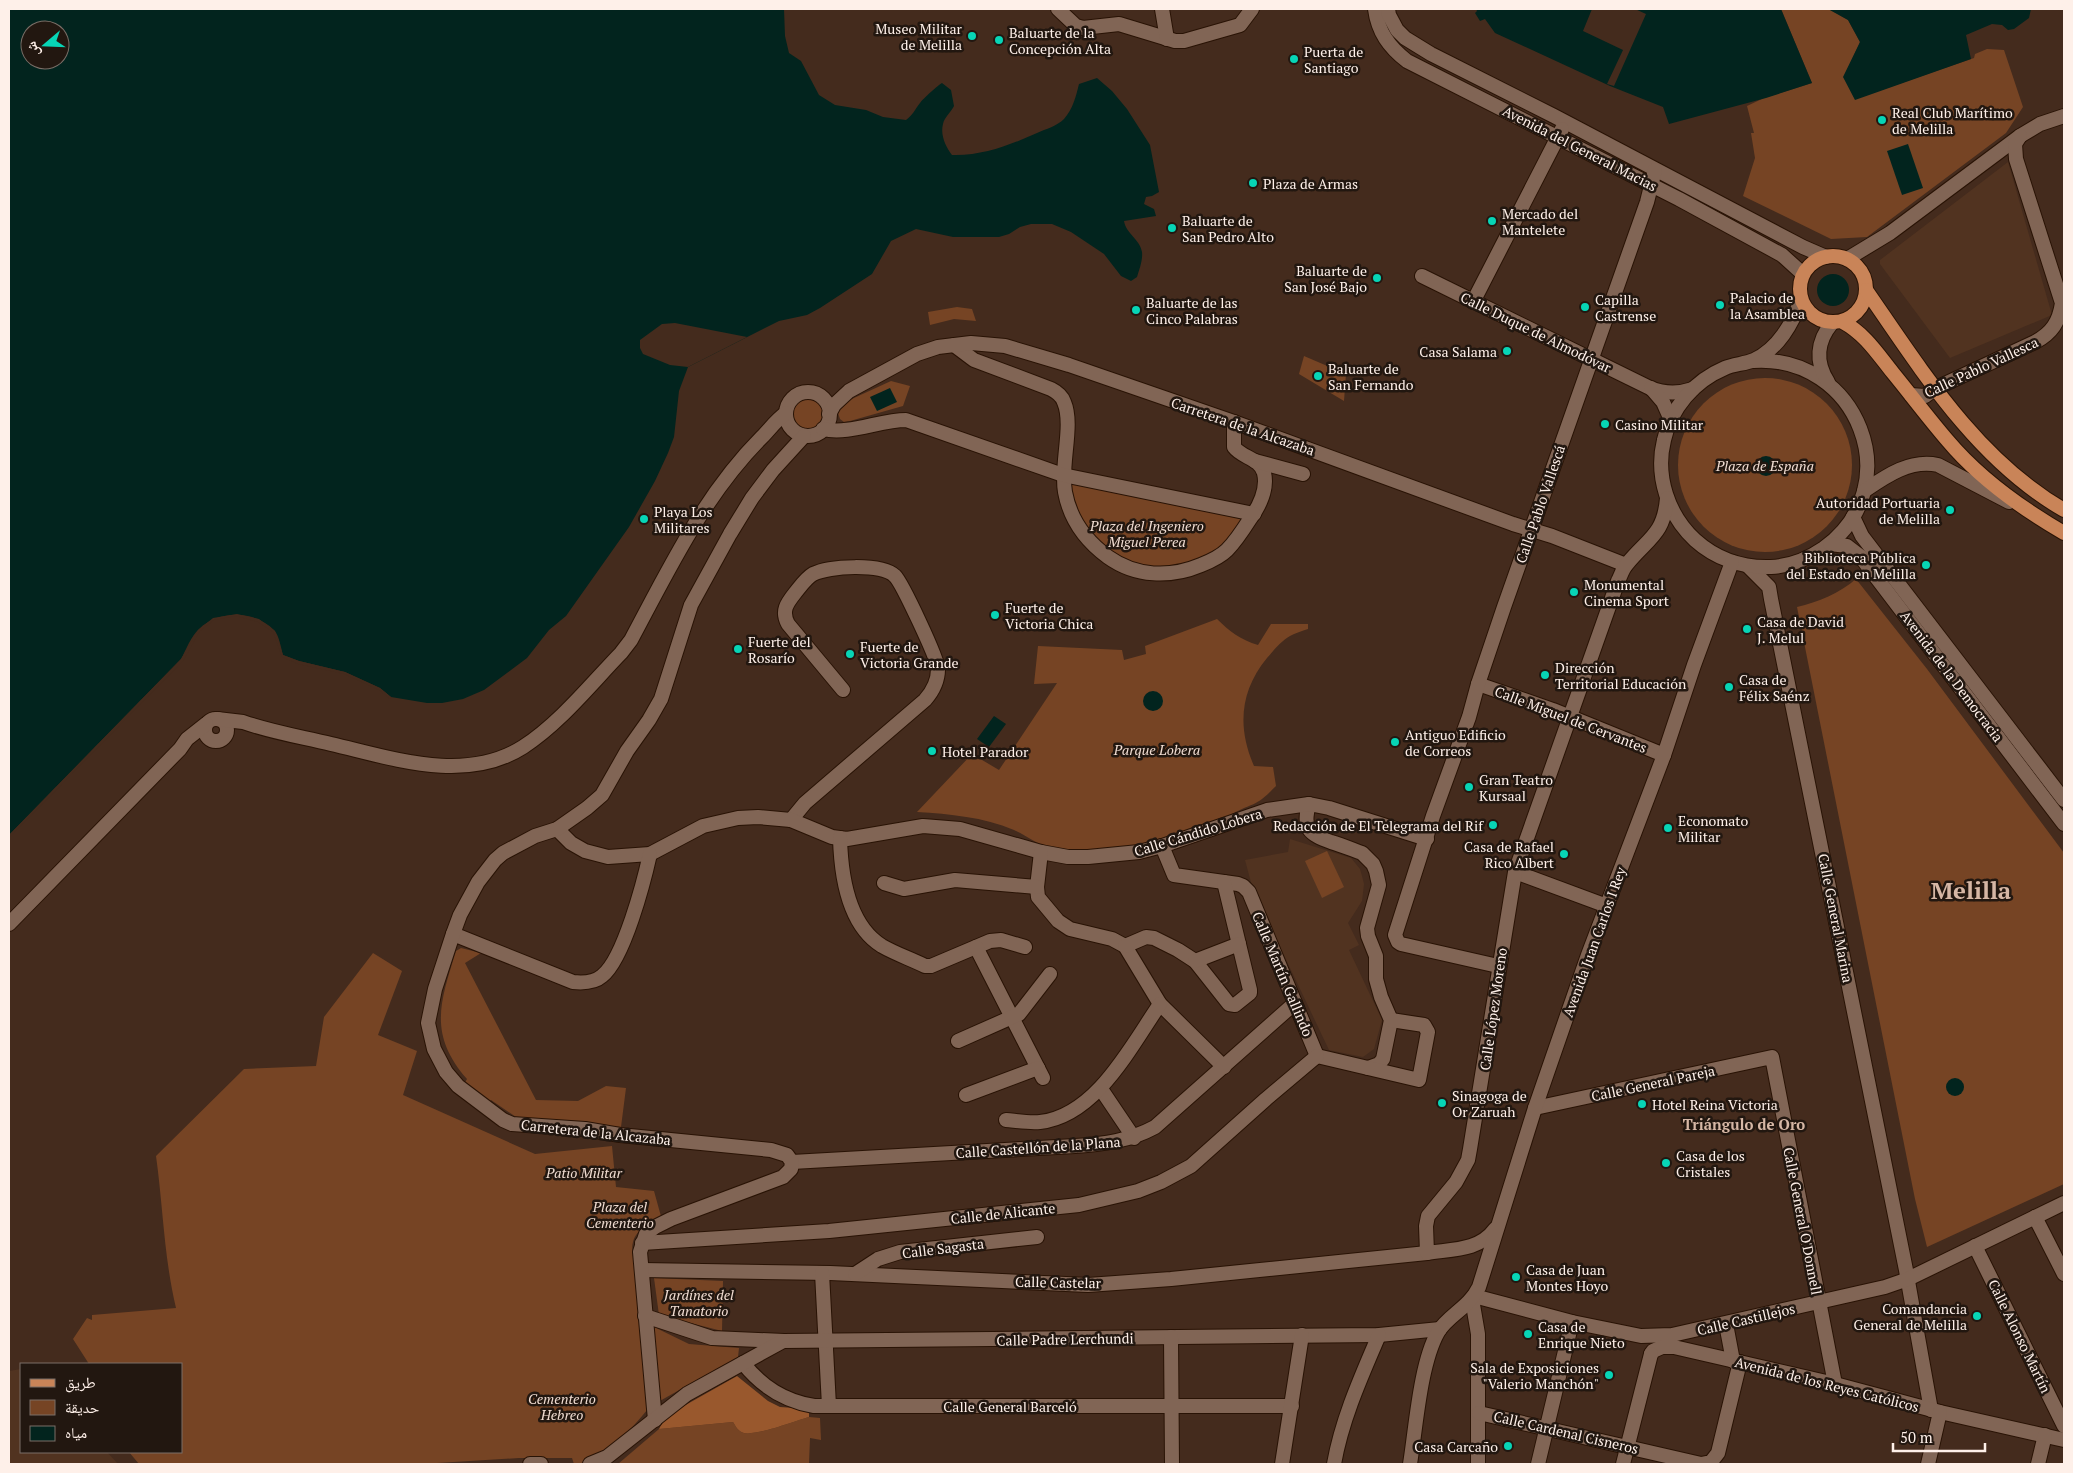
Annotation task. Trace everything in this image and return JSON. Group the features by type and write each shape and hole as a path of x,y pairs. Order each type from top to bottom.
{"main road":[{"path":"1826,256 1837,256 1847,259 1861,271 1866,290 1865,300 1860,310 1852,317 1837,322 1824,322 1809,313 1801,299 1799,290 1803,274 1809,266 1826,256"},
{"path":"1866,290 1936,388 1983,446 2001,464 2050,502 2064,510"},
{"path":"1837,322 1864,336 1966,461 1986,480 2039,518 2064,533"}],"street":[{"path":"1058,9 1076,26 1083,28 1118,24 1168,39 1184,41 1240,25 1252,9"},
{"path":"1162,9 1168,39"},
{"name":"Avenida del General Macias","path":"1375,9 1377,21 1384,38 1395,52 1407,61 1650,183 1782,255 1803,274"},
{"name":"Avenida del General Macias","path":"1388,9 1389,16 1397,30 1405,38 1431,54 1803,247 1826,256"},
{"path":"1847,259 1890,233 2020,136 2040,124 2064,116"},
{"path":"1474,302 1565,122"},
{"name":"Calle Pablo Vallesca","path":"1911,395 1925,396 1936,388 2047,336 2060,316 2062,303 2016,159 2015,144 2020,136"},
{"name":"Calle Pablo Vallescá","path":"1498,966 1401,944 1396,938 1396,931 1433,816 1469,717 1478,684 1531,529 1590,358 1647,202 1650,183 1655,170"},
{"name":"Calle Duque de Almodóvar","path":"1422,276 1650,388 1676,393 1693,389"},
{"path":"1753,361 1782,337 1796,314 1801,299"},
{"path":"1830,384 1798,366 1780,362 1753,361 1734,365 1716,372 1693,389 1680,403 1671,420 1664,441 1661,460 1662,479 1667,498 1676,516 1688,533 1711,552 1732,562 1748,566 1775,566 1793,563 1812,556 1830,544 1853,517 1864,491 1867,468 1862,433 1848,405 1830,384 1821,368 1819,351 1822,340 1837,322"},
{"name":"Carretera de la Alcazaba","path":"829,414 841,397 917,354 938,347 971,343 1005,346 1069,364 1234,422 1626,565"},
{"path":"954,345 974,360 1051,389 1062,397 1065,403 1067,420 1063,475 1067,502 1078,527 1096,548 1107,557 1128,568 1160,574 1173,573 1208,562 1227,550 1260,504 1265,480 1264,472 1255,460"},
{"name":"Carretera de la Alcazaba","path":"817,394 858,386"},
{"name":"Calle Duque de Almodóvar","path":"1650,388 1663,402 1671,420"},
{"path":"793,426 790,401 796,395 804,392 817,394 826,402 829,414 824,429"},
{"path":"9,924 180,749 210,727 230,720 401,760 439,766 484,762 504,756 523,747 557,719 621,652 630,640 696,522 734,468 767,432 793,426 811,436 824,429 837,432 884,422 906,420 1063,475 1254,514"},
{"path":"1234,422 1234,447 1237,452 1255,460 1303,474"},
{"name":"Carretera de la Alcazaba","path":"792,1162 787,1155 771,1150 620,1135 585,1129 512,1124 503,1120 458,1086 439,1062 431,1042 428,1023 452,934 470,897 495,860 511,846 557,829 596,802 609,785 627,751 649,720 661,699 685,623 703,582 740,515 784,457 793,426"},
{"path":"1864,491 1900,469 1928,463 1938,465 2039,518"},
{"path":"1626,565 1656,534 1662,523 1667,498"},
{"name":"Avenida de la Democracia","path":"1853,517 1862,536 2064,800"},
{"name":"Avenida de la Democracia","path":"1830,544 1847,546 1860,556 2064,824"},
{"name":"Avenida Juan Carlos I Rey","path":"1473,1297 1486,1266 1535,1108 1607,906 1664,755 1694,665 1732,562"},
{"name":"Calle López Moreno","path":"1427,1253 1426,1226 1428,1216 1456,1182 1469,1154 1480,1097 1498,966 1515,872 1626,565"},
{"name":"Calle General Marina","path":"1748,566 1769,587 1772,599 1936,1411"},
{"path":"791,820 805,804 925,700 932,692 937,681 938,669 935,653 896,576 880,569 858,567 824,570 813,574 786,606 784,615 788,624 843,690"},
{"name":"Calle Miguel de Cervantes","path":"1478,684 1570,716 1664,755"},
{"path":"1973,704 1984,695"},
{"path":"210,727 225,724 227,734"},
{"path":"210,727 217,742 227,734 255,726"},
{"path":"1309,804 1306,817 1307,824 1314,836 1362,852 1376,871 1379,885 1378,892 1367,928 1376,956 1376,979 1391,1020 1383,1059 1379,1064 1368,1068"},
{"name":"Calle Cándido Lobera","path":"650,854 703,826 719,821 758,817 791,820 832,837 840,838 857,838 906,828 941,827 960,829 994,837 1041,852 1068,857 1098,857 1130,854 1162,846 1267,810 1309,804 1329,808 1427,839"},
{"path":"452,934 573,982 581,983 595,980 611,967 635,912 650,854 608,857 596,854 571,843 557,829"},
{"path":"840,838 840,863 844,882 856,917 875,940 883,946 925,966 938,964 996,940 1025,947"},
{"path":"1125,946 1146,937 1154,938 1195,961 1229,1004 1233,1006 1250,993 1224,882 1174,875 1162,846"},
{"path":"1041,852 1037,887 1038,897 1041,901 1064,926 1112,939 1125,946 1160,1004 1224,1067"},
{"path":"1515,872 1607,906"},
{"path":"884,883 904,889 955,880 1037,887"},
{"name":"Calle Martín Gallindo","path":"1224,882 1244,886 1249,892 1317,1056"},
{"path":"1195,961 1239,944"},
{"path":"966,1095 1040,1073 976,947"},
{"path":"958,1041 1012,1018 1023,1010 1050,974"},
{"path":"1006,1120 1039,1122 1050,1120 1075,1109 1101,1089 1160,1004"},
{"name":"Calle Castellón de la Plana","path":"792,1162 1075,1146 1117,1142 1134,1138 1156,1127 1295,1004"},
{"path":"1317,1056 1419,1080 1428,1032 1427,1028 1424,1025 1391,1020"},
{"name":"Calle de Alicante","path":"642,1243 868,1227 1079,1205 1138,1191 1161,1182 1191,1166 1266,1098 1317,1056"},
{"name":"Calle General Pareja","path":"1535,1108 1772,1057"},
{"name":"Calle General O'Donnell","path":"1772,1057 1836,1384"},
{"path":"1101,1089 1134,1138"},
{"path":"655,1420 640,1252 646,1234 672,1219 783,1177 791,1169 792,1162"},
{"name":"Calle Castillejos","path":"1572,1322 1641,1336 1672,1335 1885,1287 1908,1278 2064,1203"},
{"path":"2036,1217 2064,1274"},
{"path":"1486,1266 1482,1253 1473,1247 1487,1238 1498,1224"},
{"name":"Calle Sagasta","path":"855,1274 878,1259 900,1252 1037,1237"},
{"name":"Calle Alonso Martín","path":"1975,1246 2064,1426"},
{"name":"Calle Castelar","path":"642,1270 822,1272 1088,1285 1473,1247"},
{"path":"822,1272 829,1406"},
{"path":"1473,1297 1572,1322 1538,1464"},
{"path":"1410,1464 1428,1356 1440,1329 1473,1297"},
{"path":"1473,1297 1478,1334 1478,1464"},
{"name":"Calle Padre Lerchundi","path":"646,1316 712,1338 784,1341 1379,1335 1440,1329"},
{"path":"1726,1324 1737,1362"},
{"path":"1282,1464 1302,1335"},
{"path":"1334,1464 1359,1380 1379,1335"},
{"path":"1171,1338 1172,1464"},
{"path":"590,1464 607,1457 687,1394 784,1341"},
{"name":"Avenida de los Reyes Católicos","path":"1627,1446 1651,1354 1657,1349 1667,1346 1836,1384 1936,1411 2064,1440"},
{"name":"Calle General Barceló","path":"743,1362 762,1384 787,1399 800,1404 829,1406 1292,1406"},
{"name":"Calle Cardenal Cisneros","path":"1479,1413 1701,1464 1712,1462 1718,1453 1737,1362"},
{"path":"1928,1464 1936,1411"},
{"path":"2038,1464 2045,1435"},
{"path":"1623,1464 1627,1446"},
{"path":"530,1464 541,1464"}],"shaded area":[{"path":"2008,162 2052,315 1950,358 1880,264 1880,260"},
{"path":"1290,839 1351,858 1360,869 1364,884 1362,901 1348,923 1359,945 1349,950 1382,1020 1374,1049 1363,1057 1329,1050 1253,890 1245,860 1288,852"},
{"path":"20,1369 20,1453 108,1453 118,1464 9,1464 9,1371"},
{"path":"737,1376 768,1401 780,1407 809,1409 809,1417 750,1433 740,1431 733,1422 659,1429 666,1416"}],"green space":[{"name":"Real Club Marítimo de Melilla","path":"1781,9 1829,9 1848,20 1860,42 1844,77 1855,99 1974,58 1975,54 1987,49 2004,50 2023,107 2006,133 1867,237 1831,239 1743,196 1755,158 1751,133 1754,133 1747,106 1764,98 1812,83"},
{"path":"957,307 972,309 976,321 954,319 930,325 928,312"},
{"path":"1304,356 1346,374 1344,401 1299,374"},
{"name":"Plaza de España","path":"1774,378 1798,384 1814,392 1827,403 1838,416 1846,432 1851,448 1851,482 1846,498 1838,514 1827,527 1814,538 1790,549 1774,552 1756,552 1740,549 1716,538 1692,514 1679,482 1678,456 1681,440 1692,416 1716,392 1748,379"},
{"path":"891,381 910,386 903,406 850,421 844,422 840,419 838,413 843,403"},
{"path":"807,398 818,403 823,414 818,425 807,430 796,425 791,414 796,403"},
{"name":"Plaza del Ingeniero Miguel Perea","path":"1063,475 1254,514 1220,556 1150,573 1086,537"},
{"path":"1856,579 1927,669 2064,853 2064,1184 1927,1247 1915,1199 1797,607 1843,589"},
{"name":"Parque Lobera","path":"1217,619 1236,635 1258,645 1271,624 1308,624 1308,629 1287,638 1267,658 1251,683 1247,696 1244,723 1249,752 1254,766 1273,767 1276,786 1260,800 1222,818 1175,836 1123,848 1097,851 1073,851 1051,848 1041,845 1014,830 990,822 954,815 917,812 972,754 999,770 1057,683 1034,684 1038,646 1122,650 1124,660 1146,654 1145,646"},
{"path":"1327,851 1344,887 1322,898 1305,861"},
{"path":"461,948 481,953 465,963 536,1100 578,1101 606,1086 626,1088 621,1127 528,1120 516,1117 491,1100 488,1104 463,1086 467,1079 455,1063 447,1047 442,1032 441,1018 445,987 456,951"},
{"path":"373,953 402,971 378,1035 417,1051 403,1095 535,1154 612,1146 616,1187 654,1191 662,1220 648,1225 637,1233 632,1246 641,1289 645,1324 647,1410 624,1435 604,1452 584,1462 574,1464 572,1458 519,1458 421,1464 139,1464 130,1453 182,1453 182,1363 88,1363 73,1339 87,1318 92,1320 92,1315 176,1308 166,1251 156,1156 244,1069 316,1066 324,1017"},
{"name":"Jardínes del Tanatorio","path":"654,1278 723,1281 722,1331 659,1315"},
{"path":"652,1326 689,1344 739,1348 738,1357 658,1402"},
{"path":"809,1417 820,1418 821,1440 810,1438 809,1464 618,1464 659,1429 733,1422 740,1431 750,1433"}],"water":[{"path":"9,9 784,9 785,36 789,53 801,61 819,95 835,105 866,110 883,117 906,120 940,84 942,83 951,90 954,106 946,117 942,132 946,145 952,155 975,154 996,149 1055,125 1064,119 1070,111 1079,84 1097,78 1112,91 1127,109 1150,145 1159,192 1146,197 1144,204 1154,209 1156,216 1124,221 1127,230 1139,244 1142,252 1137,277 1131,281 1121,276 1104,254 1071,232 1052,224 1031,224 999,237 953,237 916,229 891,241 872,274 820,308 807,315 779,321 688,367 679,391 674,437 655,481 629,527 566,616 549,630 527,658 484,690 463,699 442,703 427,703 391,697 380,688 345,672 299,661 283,655 276,632 266,623 247,616 226,616 216,618 207,623 196,632 181,659 9,835"},
{"path":"1476,9 1781,9 1812,83 1766,98 1669,124 1663,107 1610,86 1495,33 1485,19 1480,21 1475,13"},
{"path":"1828,9 2031,9 2029,18 2014,29 2008,30 2002,25 1992,24 1966,35 1971,59 1855,100 1843,77 1860,42 1848,20"},
{"path":"1908,144 1923,188 1902,195 1887,151"},
{"path":"1833,274 1839,275 1844,279 1848,284 1848,296 1844,301 1839,305 1833,306 1827,305 1822,301 1818,296 1817,290 1818,284 1822,279 1827,275"},
{"path":"890,388 897,402 877,411 870,397"},
{"path":"1766,456 1773,459 1776,466 1773,473 1766,476 1759,473 1756,466 1759,459"},
{"path":"1149,691 1157,691 1163,697 1163,705 1157,711 1149,711 1143,705 1143,697"},
{"path":"994,716 1006,724 989,747 977,739"},
{"path":"1951,1078 1959,1078 1964,1083 1962,1094 1951,1096 1946,1091 1946,1083"}],"pier":[{"path":"1592,9 1635,9 1646,14 1614,86 1607,84 1623,50 1583,31"},
{"path":"675,323 747,337 688,367 670,365 643,354 640,348 640,340 662,324"},
{"path":"237,614 259,619 275,631 283,655 299,661 345,672 380,688 391,697 390,699 379,690 344,674 298,664 282,657 273,632 258,622 236,616 214,620 200,631 183,661 9,838 9,835 181,659 198,630 213,618"}],"place":[{"name":"Museo Militar de Melilla","path":"972,36"},
{"name":"Baluarte de la Concepción Alta","path":"999,40"},
{"name":"Puerta de Santiago","path":"1294,59"},
{"name":"Real Club Marítimo de Melilla","path":"1882,120"},
{"name":"Plaza de Armas","path":"1253,183"},
{"name":"Mercado del Mantelete","path":"1492,221"},
{"name":"Baluarte de San Pedro Alto","path":"1172,228"},
{"name":"Baluarte de San José Bajo","path":"1377,278"},
{"name":"Palacio de la Asamblea","path":"1720,305"},
{"name":"Capilla Castrense","path":"1585,307"},
{"name":"Baluarte de las Cinco Palabras","path":"1136,310"},
{"name":"Casa Salama","path":"1507,351"},
{"name":"Baluarte de San Fernando","path":"1318,376"},
{"name":"Casino Militar","path":"1605,424"},
{"name":"Autoridad Portuaria de Melilla","path":"1950,510"},
{"name":"Playa Los Militares","path":"644,519"},
{"name":"Biblioteca Pública del Estado en Melilla","path":"1926,565"},
{"name":"Monumental Cinema Sport","path":"1574,592"},
{"name":"Fuerte de Victoria Chica","path":"995,615"},
{"name":"Casa de David J. Melul","path":"1747,629"},
{"name":"Fuerte del Rosarío","path":"738,649"},
{"name":"Fuerte de Victoria Grande","path":"850,654"},
{"name":"Dirección Territorial Educación","path":"1545,675"},
{"name":"Casa de Félix Saénz","path":"1729,687"},
{"name":"Antiguo Edificio de Correos","path":"1395,742"},
{"name":"Hotel Parador","path":"932,751"},
{"name":"Gran Teatro Kursaal","path":"1469,787"},
{"name":"Redacción de El Telegrama del Rif","path":"1493,825"},
{"name":"Economato Militar","path":"1668,828"},
{"name":"Casa de Rafael Rico Albert","path":"1564,854"},
{"name":"Sinagoga de Or Zaruah","path":"1442,1103"},
{"name":"Hotel Reina Victoria","path":"1642,1104"},
{"name":"Casa de los Cristales","path":"1666,1163"},
{"name":"Casa de Juan Montes Hoyo","path":"1516,1277"},
{"name":"Comandancia General de Melilla","path":"1977,1316"},
{"name":"Casa de Enrique Nieto","path":"1528,1334"},
{"name":"Sala de Exposiciones \"Valerio Manchón\"","path":"1609,1375"},
{"name":"Casa Carcaño","path":"1508,1446"}],"district":[{"name":"Melilla","path":"1971,890"},
{"name":"Triángulo de Oro","path":"1744,1124"}],"park label":[{"name":"Patio Militar","path":"584,1172"},
{"name":"Plaza del Cementerio","path":"620,1214"},
{"name":"Cementerio Hebreo","path":"562,1406"}]}
